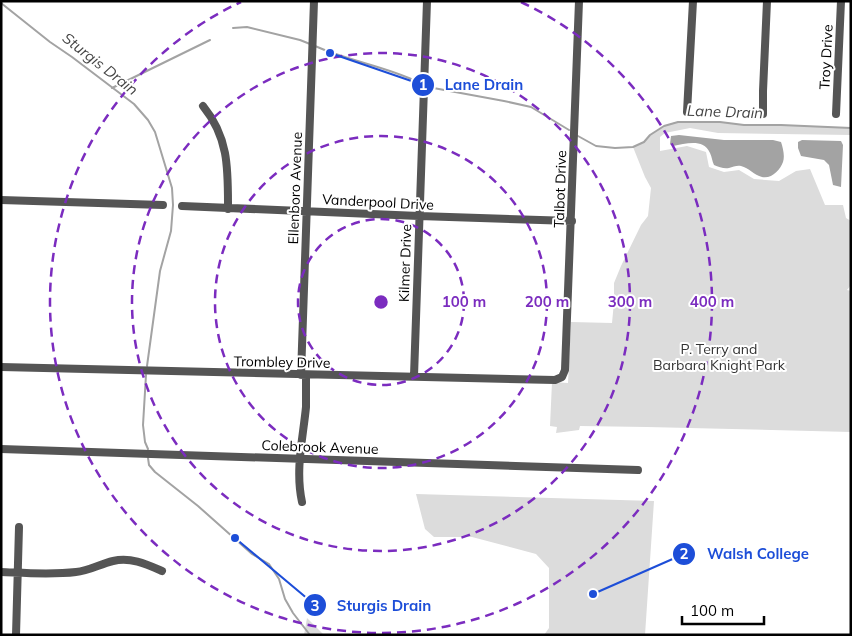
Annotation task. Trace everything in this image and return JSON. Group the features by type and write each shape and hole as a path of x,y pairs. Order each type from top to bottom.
{"street":[{"name":"Ellenboro Avenue","path":"302,502 299,489 300,459 306,406 304,375 307,211 314,1"},
{"name":"Kilmer Drive","path":"414,376 427,1"},
{"name":"Talbot Drive","path":"562,377 565,370 572,221 579,1"},
{"path":"688,112 692,1"},
{"path":"764,114 763,91 767,1"},
{"name":"Troy Drive","path":"836,114 841,1"},
{"path":"203,106 219,130 225,149 228,209"},
{"path":"1,200 163,205"},
{"name":"Vanderpool Drive","path":"182,206 572,221"},
{"name":"Trombley Drive","path":"1,367 555,380 562,377"},
{"name":"Colebrook Avenue","path":"1,449 638,470"},
{"path":"16,635 19,527"},
{"path":"1,572 79,572 112,561 124,560 140,562 162,571"}],"green space":[{"name":"P. Terry and Barbara Knight Park","path":"682,121 851,128 851,135 718,133 690,128 665,133 660,137 660,151 687,146 706,152 709,167 724,172 739,170 754,179 779,181 796,171 810,169 825,205 843,205 846,218 851,221 851,285 847,290 851,291 851,432 580,426 579,430 556,433 557,427 550,426 552,382 568,383 571,322 612,323 614,283 641,225 648,216 651,188 633,147 640,144 660,128"},
{"path":"416,494 654,501 645,635 544,635 549,628 549,568 536,554 472,537 434,537 425,529"},
{"path":"307,618 324,635 304,635"}],"shaded area":[{"path":"679,135 724,140 773,140 781,142 784,155 783,162 780,168 769,177 759,176 741,166 722,168 714,165 710,153 703,145 689,143 673,146 670,144 671,136"},
{"path":"802,140 841,141 843,145 841,187 833,185 829,165 824,160 801,156 798,142"}],"waterway":[{"name":"Sturgis Drain","path":"1,3 134,104 148,120 155,132 172,188 173,205 171,231 160,271 147,366"},
{"name":"Lane Drain","path":"233,28 247,27 310,44"},
{"name":"Lane Drain","path":"112,88 210,40"},
{"name":"Lane Drain","path":"315,46 418,82"},
{"name":"Lane Drain","path":"428,87 531,107 569,130"},
{"name":"Lane Drain","path":"578,136 596,146 615,148 633,147 644,142 650,135 664,126 678,122 851,128"},
{"name":"Sturgis Drain","path":"146,375 143,425 145,442 148,449"},
{"name":"Sturgis Drain","path":"148,458 149,465 155,472 198,506 252,554 269,564 279,579 285,599 293,613 310,635"}],"place":[{"name":"Lane Drain","path":"330,53"},
{"name":"Sturgis Drain","path":"235,538"},
{"name":"Walsh College","path":"593,594"}]}
